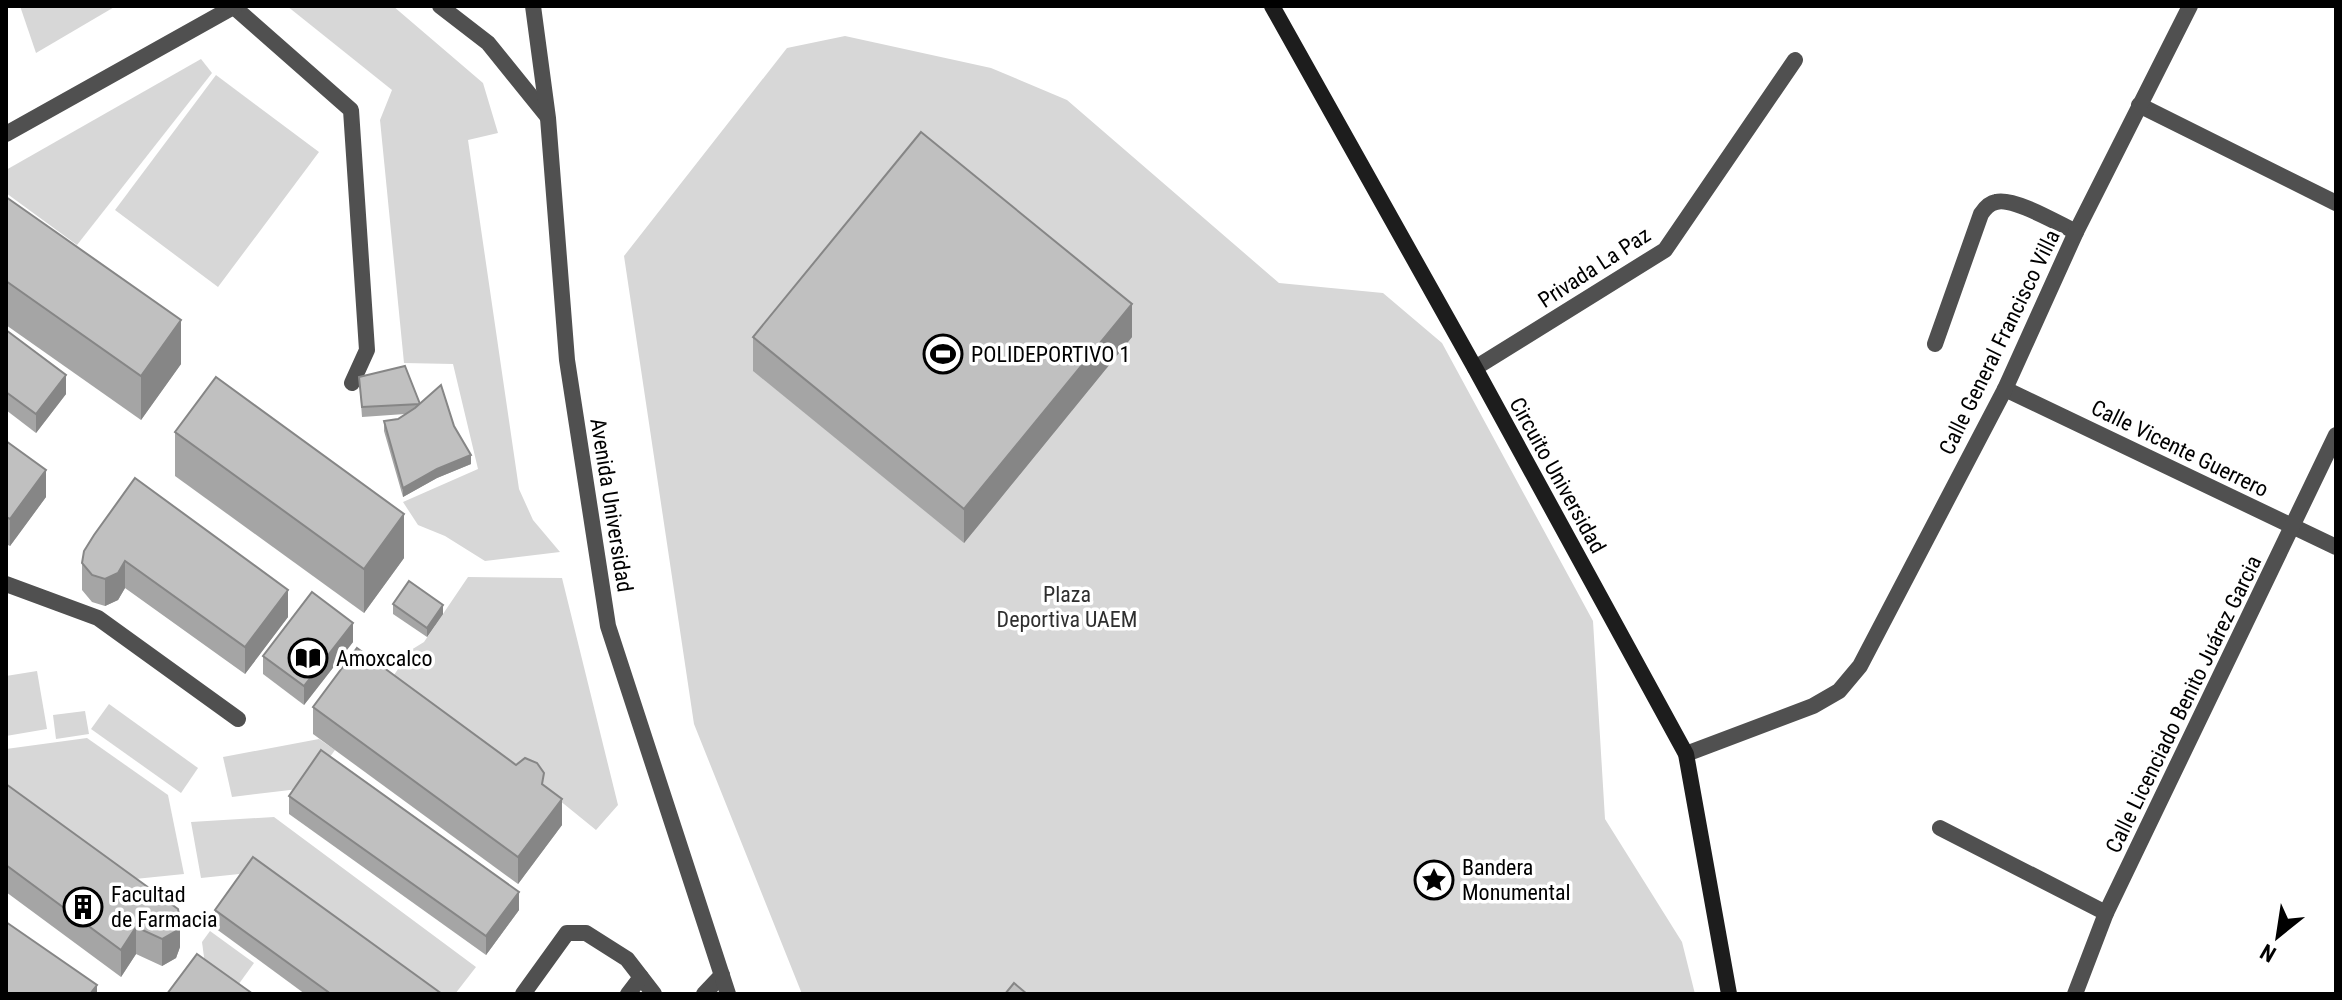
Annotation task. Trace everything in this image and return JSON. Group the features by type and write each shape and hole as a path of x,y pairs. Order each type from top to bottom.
{"street":[{"path":"6,134 234,6 351,110 367,350 352,383"},
{"path":"440,6 488,43 548,118"},
{"name":"Avenida Universidad","path":"533,6 548,118 567,360 608,626 728,994"},
{"name":"Circuito Universidad","path":"1272,6 1686,754 1729,994"},
{"name":"Calle General Francisco Villa","path":"1686,754 1813,706 1839,691 1860,666 2005,389 2076,232 2190,6"},
{"name":"Privada La Paz","path":"1475,368 1665,250 1795,60"},
{"path":"2139,105 2336,203"},
{"path":"1935,344 1981,214 1987,207 1994,202 2011,202 2076,232"},
{"name":"Calle Vicente Guerrero","path":"2005,389 2336,547"},
{"name":"Calle Licenciado Benito Juárez Garcia","path":"2075,994 2106,913 2336,435"},
{"path":"6,584 98,618 238,719"},
{"path":"1940,828 2106,913"},
{"path":"523,994 567,933 586,933 627,959 654,994"},
{"path":"704,994 722,975"},
{"path":"628,994 641,977"}],"green space":[{"path":"20,6 116,6 36,53"},
{"path":"287,6 393,6 483,83 498,133 468,140 519,489 533,520 560,552 485,561 445,536 418,525 403,502 478,469 453,364 404,363 380,120 392,90"},
{"name":"Plaza Deportiva UAEM","path":"845,36 991,68 1067,100 1279,283 1383,293 1442,343 1593,621 1605,819 1682,942 1695,994 802,994 694,724 624,256 787,48"},
{"path":"201,59 212,73 77,245 6,193 6,170"},
{"path":"216,75 319,152 218,287 115,210"},
{"path":"468,577 562,578 618,805 596,830 527,774 394,675 411,650 424,642"},
{"path":"37,671 47,729 6,736 6,676"},
{"path":"109,704 198,768 181,793 91,729"},
{"path":"85,711 89,734 56,739 53,715"},
{"path":"87,738 168,795 184,874 135,879 6,783 6,749"},
{"path":"319,739 335,750 307,788 232,797 223,757"},
{"path":"274,817 476,967 455,994 421,994 258,872 201,878 191,822"},
{"path":"210,931 254,963 233,992 206,972 202,942"}],"building":[{"name":"POLIDEPORTIVO 1","path":"921,132 1132,304 964,509 753,337"},
{"path":"6,197 181,320 141,376 6,281"},
{"path":"6,330 66,375 36,414 6,392"},
{"path":"405,366 420,404 362,407 359,377"},
{"path":"216,377 404,514 364,569 175,432"},
{"path":"441,385 454,426 471,455 403,488 384,421 398,419"},
{"path":"6,441 46,470 10,519 6,517"},
{"path":"135,478 288,590 245,647 125,561 118,573 105,579 92,575 82,563 84,551"},
{"path":"409,581 443,605 427,628 393,604"},
{"name":"Amoxcalco","path":"312,592 353,623 304,686 263,656"},
{"path":"357,648 516,765 525,758 537,763 544,773 542,784 562,799 518,857 313,707"},
{"path":"321,750 519,892 486,936 289,796"},
{"name":"Facultad de Farmacia","path":"6,784 178,909 180,920 176,931 162,939 136,927 121,950 6,865"},
{"path":"253,857 442,994 331,994 215,910"},
{"path":"6,922 97,985 90,994 6,994"},
{"path":"197,954 253,994 167,994"},
{"path":"1014,983 1027,994 1005,994"}],"place":[{"name":"POLIDEPORTIVO 1","path":"943,354"},
{"name":"Amoxcalco","path":"308,658"},
{"name":"Bandera Monumental","path":"1434,880"},
{"name":"Facultad de Farmacia","path":"83,907"}]}
